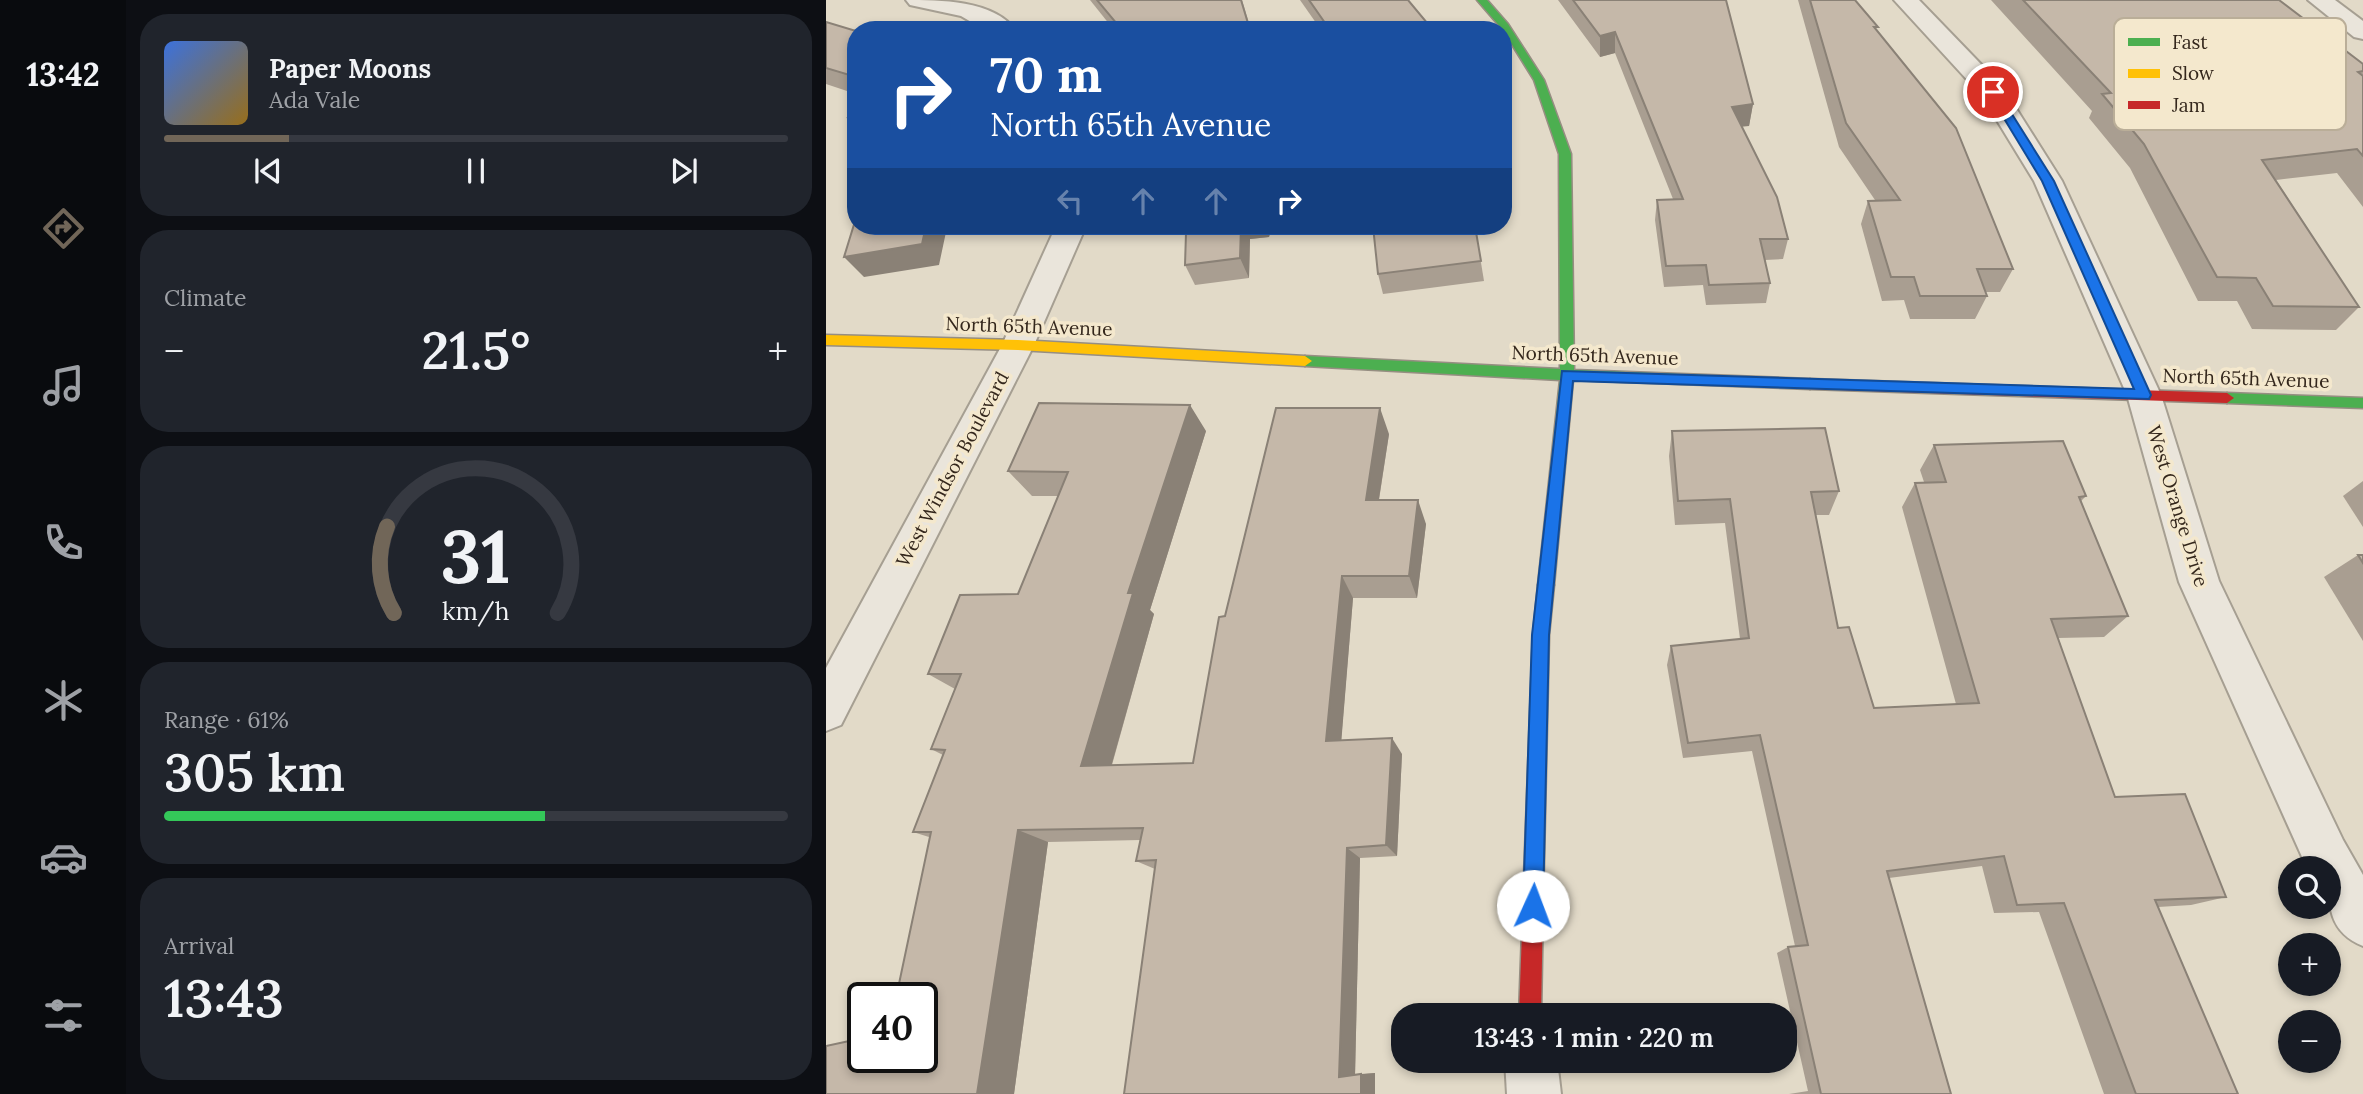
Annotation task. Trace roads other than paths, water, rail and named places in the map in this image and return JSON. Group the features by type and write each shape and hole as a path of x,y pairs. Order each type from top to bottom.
{"street":[{"path":"919,0 969,11 987,21"},
{"path":"1482,0 1501,21"},
{"name":"West Orange Drive","path":"1906,0 1993,92 2048,181 2144,395 2199,582 2326,858 2363,922"},
{"path":"2320,0 2343,18"},
{"path":"2346,20 2363,33"},
{"path":"1512,37 1539,80 1564,154 1567,375 1541,635 1530,1003"},
{"name":"West Windsor Boulevard","path":"826,710 1017,345 1067,235"},
{"name":"North 65th Avenue","path":"826,340 1017,345 1567,375 2363,403"},
{"path":"1532,1073 1534,1094"}]}
